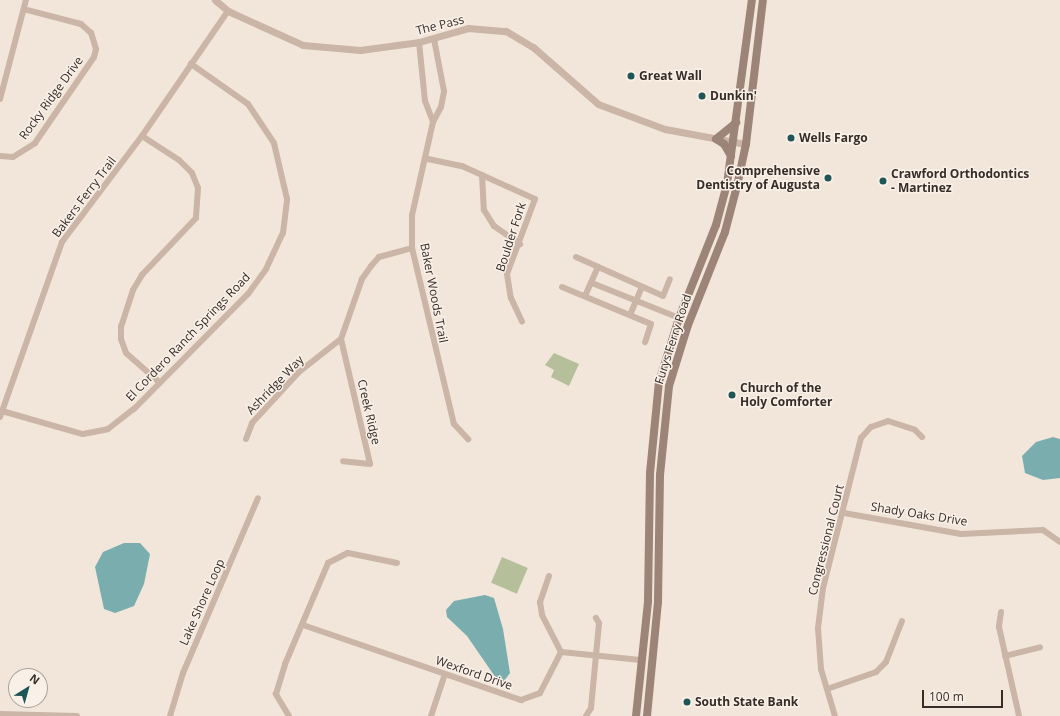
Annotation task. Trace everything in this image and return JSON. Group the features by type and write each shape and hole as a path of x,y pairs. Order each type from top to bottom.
{"main road":[{"name":"Furys Ferry Road","path":"636,716 648,601 653,420 659,382 679,318 716,225 734,140 752,0"},
{"name":"Furys Ferry Road","path":"647,716 658,602 660,475 669,386 688,325 725,232 746,144 763,0"},
{"path":"731,156 716,139 736,123"}],"street":[{"path":"0,99 26,0"},
{"name":"The Pass","path":"215,0 228,11 304,45 360,50 420,42 468,28 506,31 533,47 598,104 665,129 716,139 734,140 746,144"},
{"name":"Rocky Ridge Drive","path":"0,156 13,157 35,143 94,57 96,49 92,33 81,24 24,9"},
{"name":"Bakers Ferry Trail","path":"1,414 53,260 73,227 142,136 228,11"},
{"name":"Baker Woods Trail","path":"434,39 444,91 442,107 433,122 428,159 412,215 412,248 454,424 468,439"},
{"name":"Baker Woods Trail","path":"420,42 425,101 433,122"},
{"name":"El Cordero Ranch Springs Road","path":"1,414 83,434 97,433 108,429 134,409 159,382 248,294 266,269 283,233 288,199 282,166 260,119 228,87 191,64"},
{"path":"142,136 179,160 192,173 198,188 196,218 142,275 133,290 122,326 121,339 126,353 159,382"},
{"name":"Boulder Fork","path":"428,159 482,175 535,199 520,244 507,274 511,298 522,322"},
{"path":"482,175 484,210 494,226 520,244"},
{"path":"341,339 362,280 371,266 379,257 412,248"},
{"path":"576,257 663,296 670,279"},
{"path":"585,296 598,267"},
{"path":"592,283 679,318"},
{"path":"562,287 651,324 645,342"},
{"path":"630,315 642,287"},
{"name":"Ashridge Way","path":"246,439 252,423 300,372 341,339"},
{"name":"Creek Ridge","path":"341,339 370,464 343,461"},
{"name":"Congressional Court","path":"835,716 821,669 818,628 823,588 844,513 861,438 871,427 888,421 915,430 922,437"},
{"name":"Lake Shore Loop","path":"170,716 183,673 258,498"},
{"name":"Shady Oaks Drive","path":"844,513 961,534 1043,530 1060,542"},
{"path":"289,716 276,694 285,664 303,626 328,562 338,556 348,553 397,563"},
{"path":"549,576 540,602 542,615 561,652 596,653 642,660"},
{"path":"1001,612 998,627 1019,716"},
{"path":"586,716 591,708 599,623 596,618"},
{"path":"827,689 876,672 886,662 902,621"},
{"name":"Wexford Drive","path":"303,626 445,674 506,697 528,700 540,692 561,652"},
{"path":"1005,656 1040,648"},
{"path":"431,716 445,674"},
{"path":"0,714 77,716"}],"green space":[{"path":"554,353 579,364 569,386 551,377 554,370 545,365"},
{"path":"502,557 528,568 517,594 491,583"}],"water":[{"path":"1053,437 1060,439 1060,478 1043,480 1025,473 1022,456 1036,442"},
{"path":"124,543 140,543 150,554 144,584 134,606 115,613 104,609 95,567 103,552"},
{"path":"485,595 494,598 503,629 510,673 504,681 498,681 467,636 447,617 446,610 454,601"}],"place":[{"name":"Great Wall","path":"631,76"},
{"name":"Dunkin'","path":"702,96"},
{"name":"Wells Fargo","path":"791,138"},
{"name":"Comprehensive Dentistry of Augusta","path":"828,178"},
{"name":"Crawford Orthodontics - Martinez","path":"883,181"},
{"name":"Church of the Holy Comforter","path":"732,395"},
{"name":"South State Bank","path":"687,702"}]}
